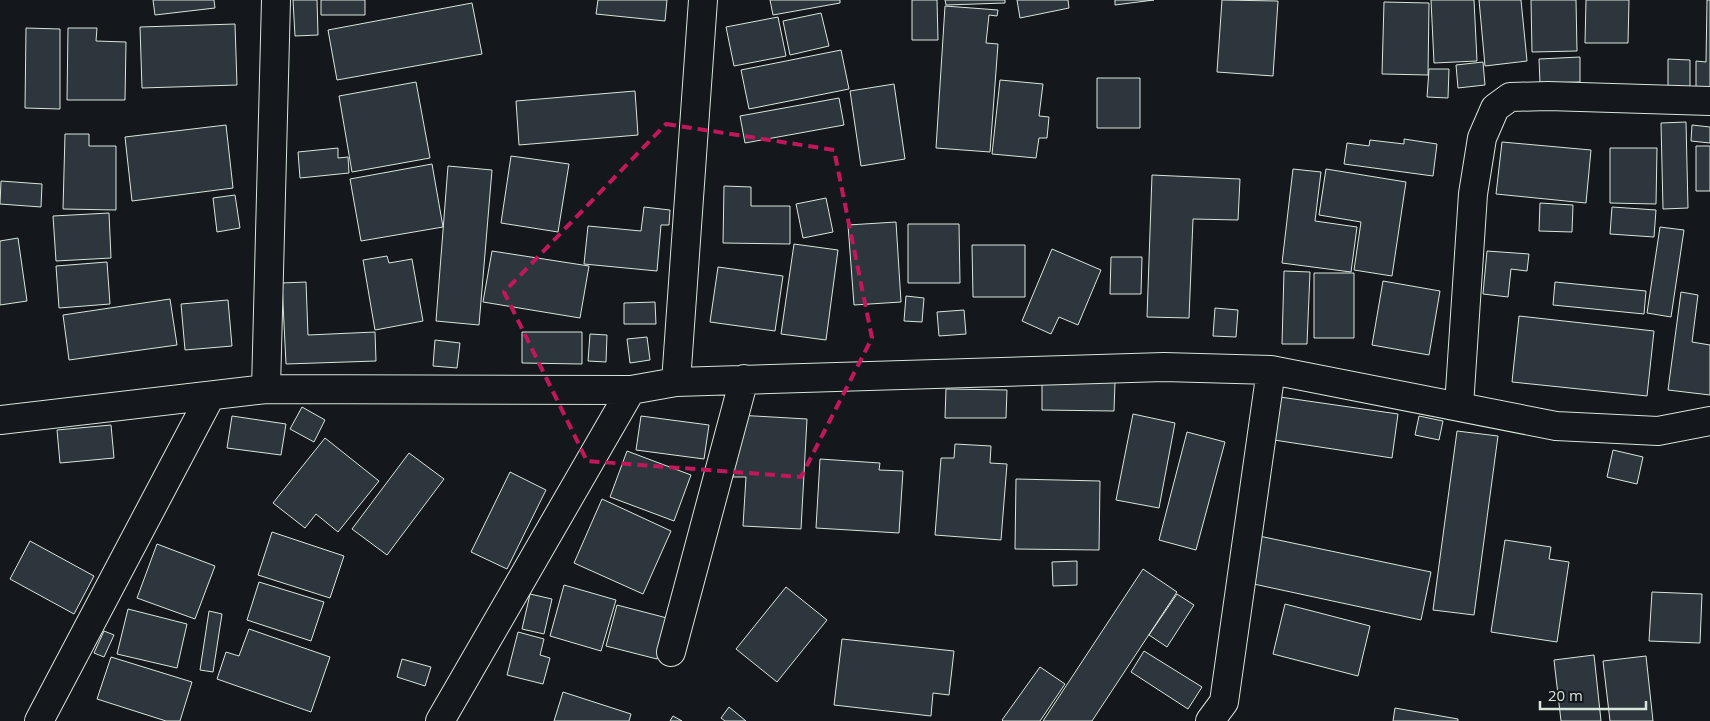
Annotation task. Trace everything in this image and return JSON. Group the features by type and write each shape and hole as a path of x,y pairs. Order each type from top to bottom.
{"street":[{"path":"266,389 276,0"},
{"path":"676,382 703,0"},
{"path":"1459,406 1472,194 1482,138 1495,108 1510,97 1548,96 1710,101"},
{"path":"0,420 266,389 631,390 676,382 744,379 1164,367 1271,370 1556,426 1658,431 1710,421"},
{"path":"1222,715 1271,370"},
{"path":"671,652 744,379"},
{"path":"440,721 631,390"},
{"path":"38,721 210,396"}],"highlighted area":[{"path":"666,124 834,150 872,338 801,477 587,461 504,292"}],"building":[{"path":"153,0 214,0 215,8 155,15"},
{"path":"293,0 317,0 318,35 295,36"},
{"path":"321,0 365,0 365,15 321,15"},
{"path":"598,0 667,0 665,21 596,14"},
{"path":"770,0 840,0 840,3 773,15"},
{"path":"912,0 937,0 938,40 912,40"},
{"path":"945,0 1005,0 1005,3 946,5"},
{"path":"1017,0 1068,0 1069,8 1020,18"},
{"path":"1115,0 1154,0 1115,5"},
{"path":"1222,0 1278,1 1273,76 1217,72"},
{"path":"1431,0 1474,0 1477,61 1434,63"},
{"path":"1479,0 1521,0 1527,61 1485,66"},
{"path":"1531,0 1576,0 1577,51 1532,52"},
{"path":"1586,0 1629,0 1628,43 1585,43"},
{"path":"1707,0 1710,0 1710,89 1696,89 1696,61 1706,62"},
{"path":"1384,2 1429,3 1428,75 1382,74"},
{"path":"472,3 482,54 337,80 328,30"},
{"path":"945,6 998,10 997,16 989,15 986,43 998,44 990,152 936,148"},
{"path":"821,13 829,46 790,55 783,21"},
{"path":"778,17 786,56 734,66 726,27"},
{"path":"235,24 237,85 142,88 140,27"},
{"path":"26,28 60,29 60,109 25,108"},
{"path":"68,28 97,28 96,41 126,42 125,100 67,100"},
{"path":"841,50 849,89 749,109 741,70"},
{"path":"1580,57 1580,82 1540,83 1539,59"},
{"path":"1668,59 1690,60 1690,89 1668,90"},
{"path":"1483,62 1485,85 1458,88 1456,65"},
{"path":"1429,69 1449,69 1448,98 1427,97"},
{"path":"1097,78 1140,78 1140,128 1097,128"},
{"path":"1000,80 1043,84 1039,116 1049,117 1047,138 1039,138 1036,158 992,154"},
{"path":"416,82 430,158 352,172 339,96"},
{"path":"894,84 905,159 861,166 850,91"},
{"path":"635,91 638,135 519,145 516,101"},
{"path":"839,98 844,125 745,143 740,116"},
{"path":"1686,122 1688,208 1663,209 1661,123"},
{"path":"226,125 233,188 132,201 125,137"},
{"path":"1692,125 1710,127 1710,143 1691,141"},
{"path":"65,134 89,134 89,146 116,146 116,210 63,209"},
{"path":"1404,139 1437,144 1433,176 1344,164 1347,143 1369,146 1370,140 1404,144"},
{"path":"1502,142 1591,150 1586,203 1496,194"},
{"path":"1696,146 1710,146 1710,191 1696,191"},
{"path":"338,148 338,158 348,157 349,173 300,178 298,152"},
{"path":"1610,148 1657,148 1656,204 1610,203"},
{"path":"511,156 569,164 558,232 501,223"},
{"path":"432,164 443,227 361,241 350,179"},
{"path":"448,166 492,170 479,325 436,321"},
{"path":"1293,169 1321,172 1315,221 1357,227 1351,272 1282,263"},
{"path":"1326,169 1406,182 1392,276 1354,270 1361,222 1319,215"},
{"path":"1152,175 1240,179 1238,220 1193,219 1189,318 1147,317"},
{"path":"1,181 42,184 41,207 0,204"},
{"path":"724,186 751,187 751,206 790,206 790,244 723,243"},
{"path":"235,195 240,228 217,232 213,198"},
{"path":"826,198 833,232 803,238 796,204"},
{"path":"1540,203 1573,205 1572,232 1539,231"},
{"path":"644,207 670,210 669,225 661,225 657,271 584,264 588,226 641,231"},
{"path":"1612,207 1656,210 1654,237 1610,234"},
{"path":"109,213 111,258 56,261 53,216"},
{"path":"896,222 901,302 854,305 848,225"},
{"path":"908,224 959,224 960,283 908,283"},
{"path":"1660,227 1684,230 1671,317 1647,313"},
{"path":"18,238 27,301 0,305 0,241"},
{"path":"794,244 838,250 826,340 781,334"},
{"path":"972,245 1025,245 1025,297 973,297"},
{"path":"1052,249 1101,270 1078,325 1059,317 1051,334 1022,321"},
{"path":"492,251 589,266 580,318 483,302"},
{"path":"1487,251 1529,254 1527,271 1511,269 1508,297 1483,294"},
{"path":"387,256 389,263 412,259 423,321 375,330 363,260"},
{"path":"1111,257 1142,257 1141,294 1110,294"},
{"path":"107,262 110,304 59,308 56,266"},
{"path":"718,267 783,276 775,331 710,322"},
{"path":"1284,271 1310,272 1307,344 1282,344"},
{"path":"1314,273 1354,273 1354,338 1314,338"},
{"path":"1383,281 1440,291 1429,355 1372,345"},
{"path":"306,282 308,335 375,332 376,361 286,364 282,283"},
{"path":"1555,282 1646,291 1644,314 1553,305"},
{"path":"1681,292 1698,295 1692,342 1710,345 1710,395 1668,390"},
{"path":"906,296 924,298 922,322 904,321"},
{"path":"170,299 177,345 69,360 63,315"},
{"path":"228,300 232,346 185,350 181,304"},
{"path":"655,302 656,324 624,324 624,303"},
{"path":"1215,308 1238,310 1236,337 1213,336"},
{"path":"964,310 966,334 939,336 937,312"},
{"path":"1519,316 1654,331 1647,396 1512,382"},
{"path":"522,332 582,332 582,364 522,363"},
{"path":"590,334 607,335 606,362 588,361"},
{"path":"647,337 650,360 630,363 627,339"},
{"path":"435,340 460,343 457,368 433,366"},
{"path":"1042,381 1115,382 1114,411 1042,410"},
{"path":"946,389 1007,390 1006,418 945,418"},
{"path":"1280,397 1398,414 1392,458 1274,440"},
{"path":"302,407 325,420 314,442 290,429"},
{"path":"1133,414 1175,423 1159,508 1116,500"},
{"path":"737,415 807,419 801,529 743,526 746,477 733,477"},
{"path":"232,416 286,424 281,455 227,448"},
{"path":"641,416 709,425 704,459 636,450"},
{"path":"1419,416 1443,421 1439,440 1415,435"},
{"path":"111,425 114,458 60,463 57,430"},
{"path":"1457,431 1498,436 1474,615 1433,610"},
{"path":"1187,432 1225,442 1196,550 1159,540"},
{"path":"325,438 379,481 338,532 316,514 305,528 273,503"},
{"path":"955,444 991,446 990,463 1007,464 1001,540 935,535 941,458 954,458"},
{"path":"1613,450 1643,457 1637,484 1607,477"},
{"path":"627,451 691,475 674,521 610,497"},
{"path":"409,453 444,479 387,555 352,529"},
{"path":"820,459 880,463 879,470 903,471 899,533 816,528"},
{"path":"510,472 546,490 507,569 471,552"},
{"path":"1016,479 1100,481 1099,550 1015,549"},
{"path":"602,499 671,531 643,594 574,563"},
{"path":"272,532 344,556 330,598 258,575"},
{"path":"1259,536 1431,572 1421,620 1249,583"},
{"path":"1505,540 1551,547 1549,559 1569,562 1557,642 1491,632"},
{"path":"30,541 94,576 74,614 10,579"},
{"path":"157,544 215,566 195,619 137,598"},
{"path":"1077,561 1077,585 1053,586 1052,562"},
{"path":"1143,569 1177,592 1092,721 1043,721"},
{"path":"259,582 324,602 311,641 247,620"},
{"path":"564,585 616,600 601,651 550,636"},
{"path":"786,587 827,620 777,682 736,649"},
{"path":"1652,592 1702,594 1700,643 1649,641"},
{"path":"530,594 552,599 544,634 522,629"},
{"path":"1177,594 1194,605 1167,647 1149,635"},
{"path":"1285,604 1370,626 1358,676 1273,654"},
{"path":"617,605 667,618 657,659 606,646"},
{"path":"128,609 187,624 177,668 117,654"},
{"path":"209,611 222,614 213,672 200,670"},
{"path":"249,629 330,657 311,712 217,679 226,652 239,656"},
{"path":"104,631 114,635 104,657 94,653"},
{"path":"518,632 544,639 540,655 550,658 543,684 507,675"},
{"path":"842,639 954,651 949,695 933,693 931,716 834,705"},
{"path":"1144,651 1202,687 1188,709 1131,672"},
{"path":"1594,655 1601,721 1561,721 1554,660"},
{"path":"1646,656 1653,721 1610,721 1603,661"},
{"path":"111,657 192,682 180,721 166,721 97,699"},
{"path":"402,659 431,667 425,686 397,677"},
{"path":"1040,667 1065,684 1040,721 1003,721 1002,720"},
{"path":"563,692 631,714 629,721 554,721"},
{"path":"729,707 746,721 725,721 721,718"},
{"path":"1395,708 1458,719 1458,721 1393,721"},
{"path":"673,716 682,721 670,721"}]}
